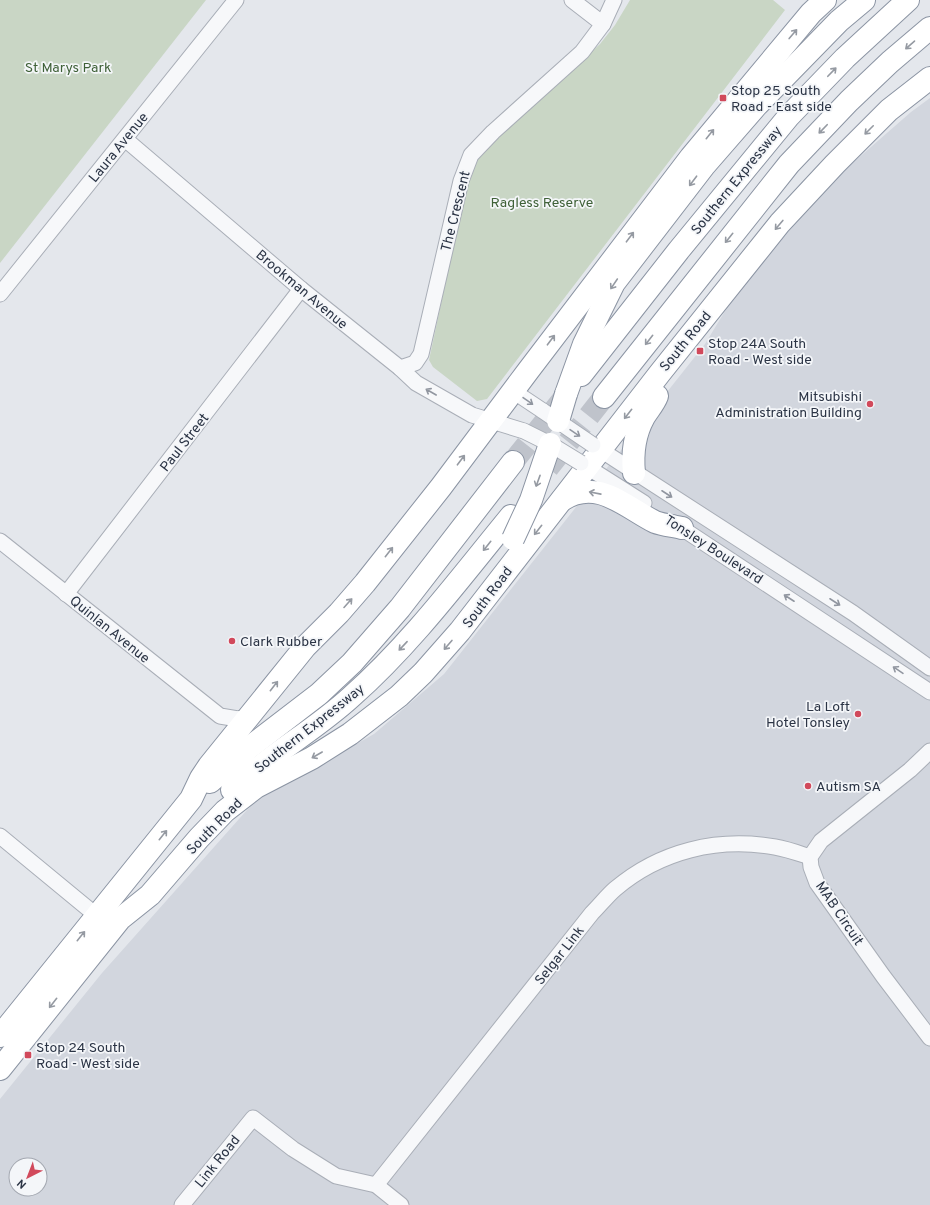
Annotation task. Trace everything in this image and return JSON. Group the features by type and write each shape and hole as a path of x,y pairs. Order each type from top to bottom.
{"highway":[{"path":"472,615 513,539 531,500 550,444 550,416 597,315 614,283 704,166 757,105 839,21 864,0"},
{"name":"Southern Expressway","path":"581,375 679,250 789,116 845,58 908,0"},
{"path":"0,1036 191,799 201,778 305,647 339,613 361,588 441,487 691,157 819,4"},
{"path":"604,397 789,164 849,101 890,62 930,28"},
{"path":"889,110 907,87 930,66"},
{"name":"South Road","path":"0,1068 120,919 150,895 199,838 225,811 256,788 337,743 399,696 423,674 472,615 562,500 584,465 597,448 660,373 780,223 835,164 889,110 930,78"},
{"path":"634,473 634,447 642,420 658,394 660,373"},
{"name":"Southern Expressway","path":"191,799 250,747 319,694 352,663 400,608 513,462"},
{"path":"562,500 574,493 594,492 620,501 656,522 682,528"},
{"name":"Southern Expressway","path":"120,919 185,838 219,801 260,766 350,698 395,654 431,614 511,516"}],"street":[{"name":"Laura Avenue","path":"0,294 236,0"},
{"path":"572,0 603,24"},
{"name":"The Crescent","path":"400,368 415,363 421,354 461,181 471,155 493,132 582,52 603,24 614,0"},
{"name":"Brookman Avenue","path":"125,139 301,289 400,368 409,378 465,411 491,421"},
{"name":"Paul Street","path":"66,594 301,289"},
{"name":"Tonsley Boulevard","path":"513,391 634,473 853,613 930,668"},
{"name":"Tonsley Boulevard","path":"491,421 524,431 550,444 682,528 930,692"},
{"name":"Quinlan Avenue","path":"0,541 220,716"},
{"path":"220,716 238,719 249,717"},
{"path":"220,716 224,726 226,744 224,748"},
{"path":"810,857 822,841 910,770 930,751"},
{"path":"0,836 97,916"},
{"name":"Selgar Link","path":"376,1185 592,913 615,889 638,872 665,858 687,850 709,846 730,843 755,844 775,847 810,857"},
{"name":"MAB Circuit","path":"810,857 811,867 817,883 883,976 930,1038"},
{"name":"Link Road","path":"182,1205 253,1118 293,1149 336,1176 376,1185"},
{"path":"376,1185 401,1205"}],"shaded area":[{"path":"930,98 930,1205 0,1205 0,1099 102,973 255,801 374,734 444,674 705,344 736,293 832,181 911,112"}],"green space":[{"name":"St Marys Park","path":"0,0 206,0 0,263"},
{"name":"Ragless Reserve","path":"630,0 773,0 785,10 487,399 477,401 433,367 429,360 464,196 474,163 489,146 600,44 615,25"}],"tunnel":[{"path":"548,468 604,397"},
{"path":"513,462 563,399"}],"place":[{"name":"Stop 25 South Road - East side","path":"723,98"},
{"name":"Stop 24A South Road - West side","path":"700,351"},
{"name":"Mitsubishi Administration Building","path":"870,404"},
{"name":"Clark Rubber","path":"232,641"},
{"name":"La Loft Hotel Tonsley","path":"858,714"},
{"name":"Autism SA","path":"808,786"},
{"name":"Stop 24 South Road - West side","path":"28,1055"}]}
